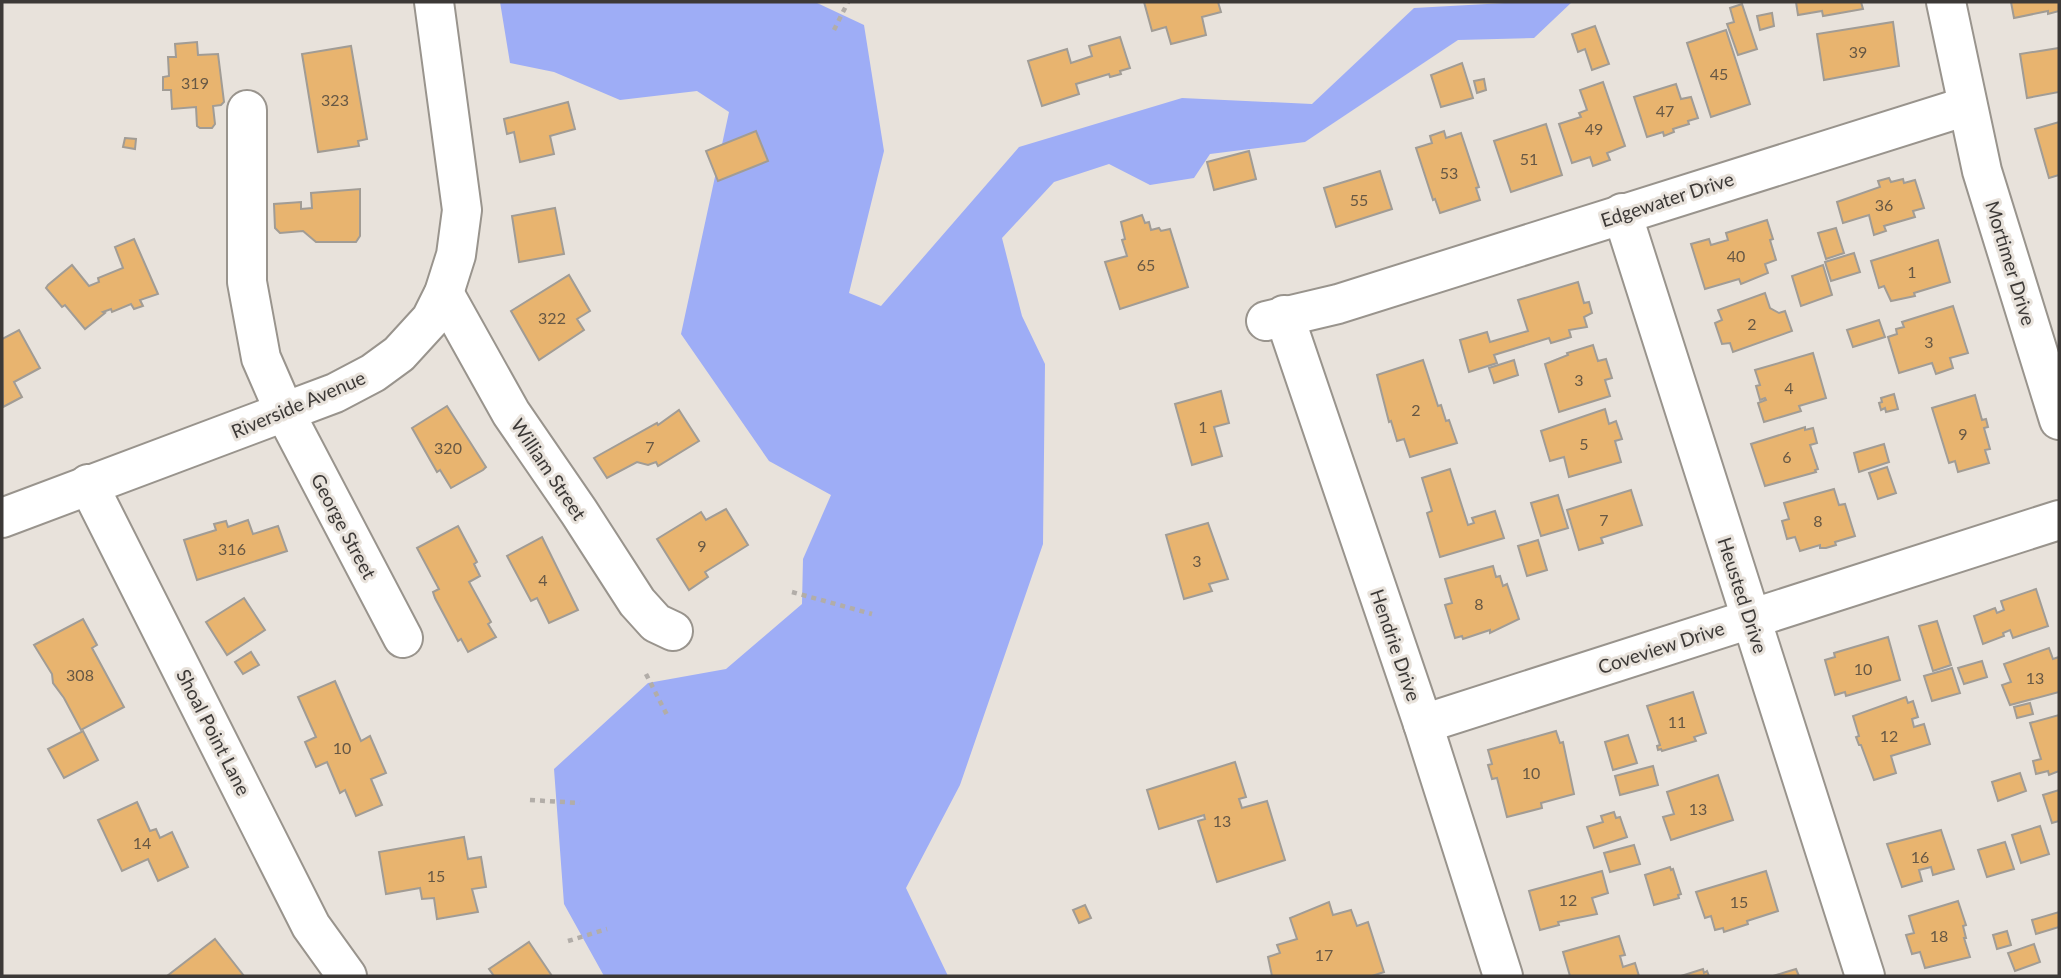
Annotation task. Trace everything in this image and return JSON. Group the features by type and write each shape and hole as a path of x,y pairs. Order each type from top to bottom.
{"street":[{"name":"Riverside Avenue","path":"2,518 335,393 373,373 390,360 431,319 444,293 456,255 462,210 434,2"},
{"path":"1946,2 1967,106"},
{"name":"Edgewater Drive","path":"1275,318 1338,304 1967,106"},
{"name":"Mortimer Drive","path":"1967,106 1982,171 2059,420"},
{"name":"George Street","path":"247,110 247,282 261,358 285,413 403,638"},
{"name":"Heusted Drive","path":"1622,213 1865,976"},
{"name":"William Street","path":"444,293 511,413 579,512 636,602 656,623 673,631"},
{"name":"Hendrie Drive","path":"1275,318 1423,724 1503,976"},
{"name":"Shoal Point Lane","path":"88,484 311,926 346,976"},
{"name":"Coveview Drive","path":"1423,724 2059,520"}],"path":[{"path":"834,30 848,2"},
{"path":"792,592 872,614"},
{"path":"646,674 667,715"},
{"path":"530,800 580,803"},
{"path":"568,941 607,929"}],"water":[{"path":"500,2 815,2 864,25 884,151 849,293 881,306 1019,147 1182,98 1312,104 1414,8 1572,2 1534,38 1458,40 1305,142 1210,154 1194,178 1150,185 1109,164 1054,182 1002,238 1022,316 1045,364 1043,544 960,785 906,888 948,976 604,976 564,904 554,769 648,683 726,669 802,604 803,559 831,495 769,461 681,334 729,112 697,91 620,100 554,72 510,63"}],"building":[{"path":"1144,2 1218,2 1221,12 1202,17 1206,35 1171,44 1166,27 1152,31"},
{"path":"1796,2 1861,2 1863,9 1823,16 1822,11 1798,15"},
{"path":"2011,2 2059,2 2059,11 2014,18"},
{"path":"1742,4 1757,49 1738,55 1727,24 1734,22 1730,8"},
{"path":"1772,13 1774,26 1760,30 1757,16"},
{"path":"1893,22 1899,66 1824,80 1817,34"},
{"path":"1595,26 1609,64 1592,70 1585,49 1578,52 1572,34"},
{"path":"1726,30 1750,104 1711,117 1687,43"},
{"path":"1120,37 1130,68 1120,71 1121,74 1110,77 1109,74 1076,84 1079,94 1042,106 1028,61 1067,49 1071,63 1092,56 1089,46"},
{"path":"197,42 198,55 218,54 224,102 213,106 215,124 212,128 197,126 196,107 172,109 171,90 163,90 163,77 169,76 168,57 176,57 175,44"},
{"path":"351,46 367,139 358,141 359,146 318,152 302,54"},
{"path":"2059,48 2059,92 2027,98 2020,54"},
{"path":"1462,63 1473,98 1441,107 1431,75"},
{"path":"1484,79 1486,90 1477,93 1474,81"},
{"path":"1603,82 1625,146 1607,153 1610,160 1593,166 1590,157 1572,163 1559,124 1581,117 1579,113 1587,110 1580,90"},
{"path":"1676,84 1681,99 1691,97 1698,118 1664,136 1663,132 1647,137 1634,97"},
{"path":"568,102 575,129 550,136 554,154 520,162 514,132 507,134 504,119"},
{"path":"2059,122 2059,175 2049,178 2035,129"},
{"path":"1546,124 1562,175 1511,192 1494,141"},
{"path":"756,131 768,161 718,181 706,151"},
{"path":"1444,131 1446,138 1461,133 1479,187 1476,188 1480,200 1440,213 1416,148 1432,143 1430,136"},
{"path":"125,138 136,139 135,149 123,147"},
{"path":"1249,151 1256,179 1214,190 1207,162"},
{"path":"1380,171 1392,209 1336,227 1324,188"},
{"path":"1889,178 1891,182 1903,179 1904,183 1915,180 1924,208 1913,211 1915,217 1884,226 1886,231 1874,235 1869,215 1843,223 1837,202 1880,187 1878,181"},
{"path":"360,189 360,236 356,242 316,242 303,231 280,233 275,228 274,204 301,202 301,209 312,208 311,193"},
{"path":"555,208 564,254 519,262 512,216"},
{"path":"1142,215 1145,223 1149,222 1151,230 1170,229 1188,287 1120,309 1105,262 1127,256 1122,240 1125,239 1121,222"},
{"path":"1767,220 1776,260 1765,264 1768,273 1741,284 1739,279 1705,289 1691,244 1709,239 1711,245 1728,240 1726,233"},
{"path":"1836,228 1844,253 1826,259 1818,233"},
{"path":"134,239 158,294 140,300 143,306 134,309 131,304 112,312 111,309 103,312 105,313 85,329 46,288 72,265 89,286 99,282 98,278 123,268 115,247"},
{"path":"1938,240 1950,282 1914,293 1915,296 1891,301 1884,286 1879,288 1871,261"},
{"path":"1854,253 1860,272 1831,281 1825,262"},
{"path":"1823,265 1832,295 1801,306 1792,276"},
{"path":"569,275 590,311 577,319 584,330 539,360 511,311"},
{"path":"1578,282 1584,303 1589,302 1592,313 1584,317 1587,327 1569,330 1571,337 1551,343 1549,338 1494,355 1497,363 1469,372 1460,340 1487,332 1490,342 1528,331 1518,300"},
{"path":"1765,293 1770,308 1779,313 1785,311 1792,331 1733,352 1730,343 1722,344 1715,323 1722,320 1718,310"},
{"path":"1953,306 1968,353 1950,358 1953,368 1936,374 1932,363 1899,373 1888,337 1897,334 1896,329 1904,327 1902,322"},
{"path":"1879,320 1885,337 1853,347 1847,330"},
{"path":"19,330 40,368 14,382 22,397 3,407 2,339"},
{"path":"1593,345 1598,361 1606,359 1612,378 1605,380 1610,396 1559,412 1545,364 1568,355 1567,353"},
{"path":"1813,353 1826,398 1799,406 1801,411 1764,422 1758,403 1766,400 1760,400 1756,386 1760,385 1755,370"},
{"path":"1423,360 1438,406 1441,405 1446,421 1449,420 1457,443 1410,457 1404,439 1397,441 1391,421 1389,422 1377,375"},
{"path":"1514,360 1518,375 1494,383 1489,368"},
{"path":"1221,391 1229,423 1214,427 1222,456 1192,465 1175,404"},
{"path":"1894,394 1898,409 1886,412 1885,408 1881,410 1881,398"},
{"path":"1975,395 1982,420 1986,419 1988,427 1984,428 1990,449 1985,450 1989,463 1958,472 1955,461 1949,463 1932,408"},
{"path":"447,406 486,467 451,488 440,470 437,472 412,428"},
{"path":"1605,409 1609,424 1616,421 1622,439 1615,441 1621,462 1569,477 1564,457 1550,461 1541,431"},
{"path":"679,410 699,441 658,466 656,462 648,465 637,462 607,478 594,458 657,423 658,425"},
{"path":"1805,427 1805,430 1813,428 1817,443 1810,445 1818,469 1816,472 1765,486 1751,444"},
{"path":"1884,444 1889,462 1859,472 1854,453"},
{"path":"1887,467 1896,493 1878,499 1869,473"},
{"path":"1450,469 1468,525 1474,523 1472,518 1495,511 1504,538 1440,557 1427,513 1432,511 1422,478"},
{"path":"1834,489 1839,505 1845,504 1855,536 1835,542 1836,545 1826,548 1820,548 1820,545 1800,551 1795,537 1787,539 1782,521 1789,519 1784,503"},
{"path":"1631,490 1642,525 1601,538 1603,543 1579,550 1567,510"},
{"path":"1558,495 1568,528 1541,536 1531,503"},
{"path":"726,509 748,545 705,572 708,577 689,590 657,539 701,512 706,520"},
{"path":"248,520 253,534 278,526 287,551 197,580 184,540 216,530 214,524 226,521 228,527"},
{"path":"1208,523 1228,579 1209,584 1212,591 1184,599 1166,535"},
{"path":"458,526 477,562 474,564 480,576 469,582 491,622 488,624 496,637 468,652 461,639 458,641 435,598 433,592 439,589 417,548"},
{"path":"542,537 578,610 549,623 537,598 531,601 507,556"},
{"path":"1538,540 1547,570 1527,576 1518,546"},
{"path":"1493,566 1496,577 1500,576 1503,586 1507,584 1519,619 1490,633 1490,630 1463,639 1462,636 1455,638 1445,605 1452,603 1445,579"},
{"path":"2036,589 2048,626 2013,638 2010,630 2003,633 2004,636 1983,644 1974,616 1995,608 1997,613 2004,610 2001,601"},
{"path":"244,598 265,630 227,655 206,622"},
{"path":"83,619 97,645 92,648 124,707 81,730 34,645"},
{"path":"1937,621 1951,665 1933,671 1919,626"},
{"path":"1888,637 1900,680 1846,696 1845,692 1835,695 1825,660 1835,657 1834,653"},
{"path":"2049,648 2053,659 2059,657 2059,692 2010,705 2002,685 2011,682 2004,664"},
{"path":"251,652 259,665 243,674 235,662"},
{"path":"1982,661 1987,677 1964,684 1958,668"},
{"path":"1952,668 1960,693 1932,701 1924,676"},
{"path":"335,681 361,741 370,736 386,773 371,779 382,805 356,816 345,790 340,793 327,762 316,767 305,742 316,737 298,697"},
{"path":"1693,692 1706,733 1694,737 1696,741 1658,750 1657,746 1660,745 1647,706"},
{"path":"1906,697 1908,703 1913,701 1918,717 1912,719 1914,727 1924,724 1930,744 1891,756 1896,773 1874,780 1856,737 1859,736 1853,716"},
{"path":"2030,703 2033,714 2017,718 2014,707"},
{"path":"2059,715 2059,771 2049,775 2048,771 2036,774 2033,761 2041,759 2030,723"},
{"path":"83,731 98,760 64,778 48,749"},
{"path":"1556,731 1560,743 1563,742 1574,794 1541,803 1542,808 1507,817 1497,778 1492,779 1488,765 1492,764 1488,750"},
{"path":"1628,735 1637,763 1613,770 1605,742"},
{"path":"1235,762 1246,797 1239,799 1242,808 1267,801 1285,860 1217,882 1198,821 1205,819 1204,815 1159,829 1147,790"},
{"path":"1653,766 1658,785 1620,795 1615,776"},
{"path":"2020,773 2026,791 1998,801 1992,782"},
{"path":"1718,775 1733,820 1671,840 1663,817 1674,814 1667,792"},
{"path":"2059,790 2059,821 2052,823 2043,795"},
{"path":"137,802 150,831 156,829 160,838 172,832 188,867 158,881 148,859 122,871 98,820"},
{"path":"1614,812 1616,818 1620,817 1627,837 1594,848 1587,827 1603,822 1601,816"},
{"path":"2040,826 2049,854 2021,863 2012,835"},
{"path":"1941,830 1954,869 1933,875 1931,867 1919,870 1922,881 1902,887 1887,844"},
{"path":"464,837 468,859 481,857 486,887 472,889 478,912 437,919 434,898 422,899 420,888 386,894 379,852"},
{"path":"2005,842 2014,869 1987,877 1978,850"},
{"path":"1634,845 1640,864 1610,872 1604,853"},
{"path":"1670,867 1681,894 1678,895 1679,898 1654,905 1645,875"},
{"path":"1602,871 1608,893 1592,898 1597,914 1558,922 1559,925 1540,930 1529,891"},
{"path":"1766,871 1778,911 1724,932 1723,928 1715,930 1711,916 1705,918 1696,892"},
{"path":"1958,901 1966,925 1963,926 1964,938 1970,957 1925,968 1920,952 1912,954 1906,935 1914,933 1909,916"},
{"path":"1329,902 1333,915 1351,910 1357,926 1368,922 1384,972 1372,976 1272,976 1268,957 1280,953 1277,945 1297,939 1290,918"},
{"path":"1085,905 1091,918 1079,923 1073,910"},
{"path":"2059,912 2059,927 2036,934 2032,920"},
{"path":"2007,931 2011,945 1997,949 1993,935"},
{"path":"1619,936 1625,955 1620,956 1623,967 1635,963 1639,976 1570,976 1563,952"},
{"path":"215,939 244,976 167,976"},
{"path":"529,942 552,976 494,976 489,969"},
{"path":"2034,944 2040,962 2015,971 2008,953"},
{"path":"1703,969 1709,976 1681,976"},
{"path":"1796,969 1799,976 1773,976 1786,972"}]}
